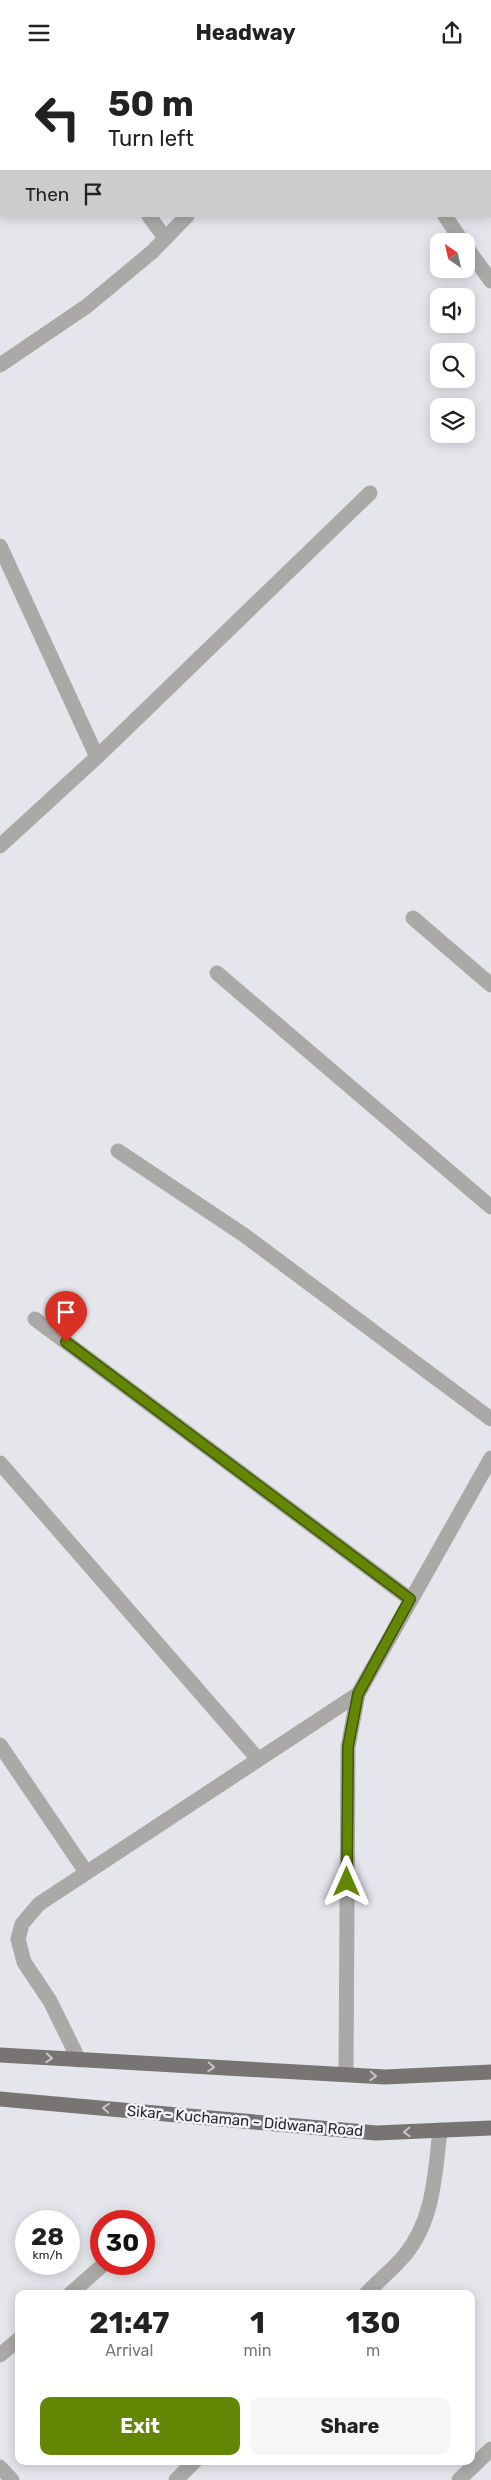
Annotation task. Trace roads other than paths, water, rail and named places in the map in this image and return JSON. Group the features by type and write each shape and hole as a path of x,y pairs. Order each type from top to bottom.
{"main road":[{"path":"0,2055 385,2077 491,2072"},
{"name":"Sikar - Kuchaman - Didwana Road","path":"0,2099 376,2133 491,2128"}],"street":[{"path":"150,217 165,239"},
{"path":"0,365 87,306 165,239 186,217"},
{"path":"445,217 456,233"},
{"path":"475,259 491,281"},
{"path":"0,846 97,757 370,493"},
{"path":"0,546 97,757"},
{"path":"413,918 491,985"},
{"path":"217,973 491,1207"},
{"path":"118,1151 244,1235 491,1419"},
{"path":"35,1319 410,1599"},
{"path":"346,2074 348,1747 358,1694 491,1458"},
{"path":"0,1463 258,1759"},
{"path":"79,2059 50,2001 24,1962 18,1939 22,1924 39,1903 358,1694"},
{"path":"0,1745 86,1872"},
{"path":"370,2290 406,2255 421,2228 433,2195 440,2130"},
{"path":"75,2290 92,2275"},
{"path":"0,2355 15,2342"},
{"path":"475,2464 491,2449"},
{"path":"176,2480 191,2465"},
{"path":"459,2480 474,2465"},
{"path":"0,2467 12,2480"}]}
